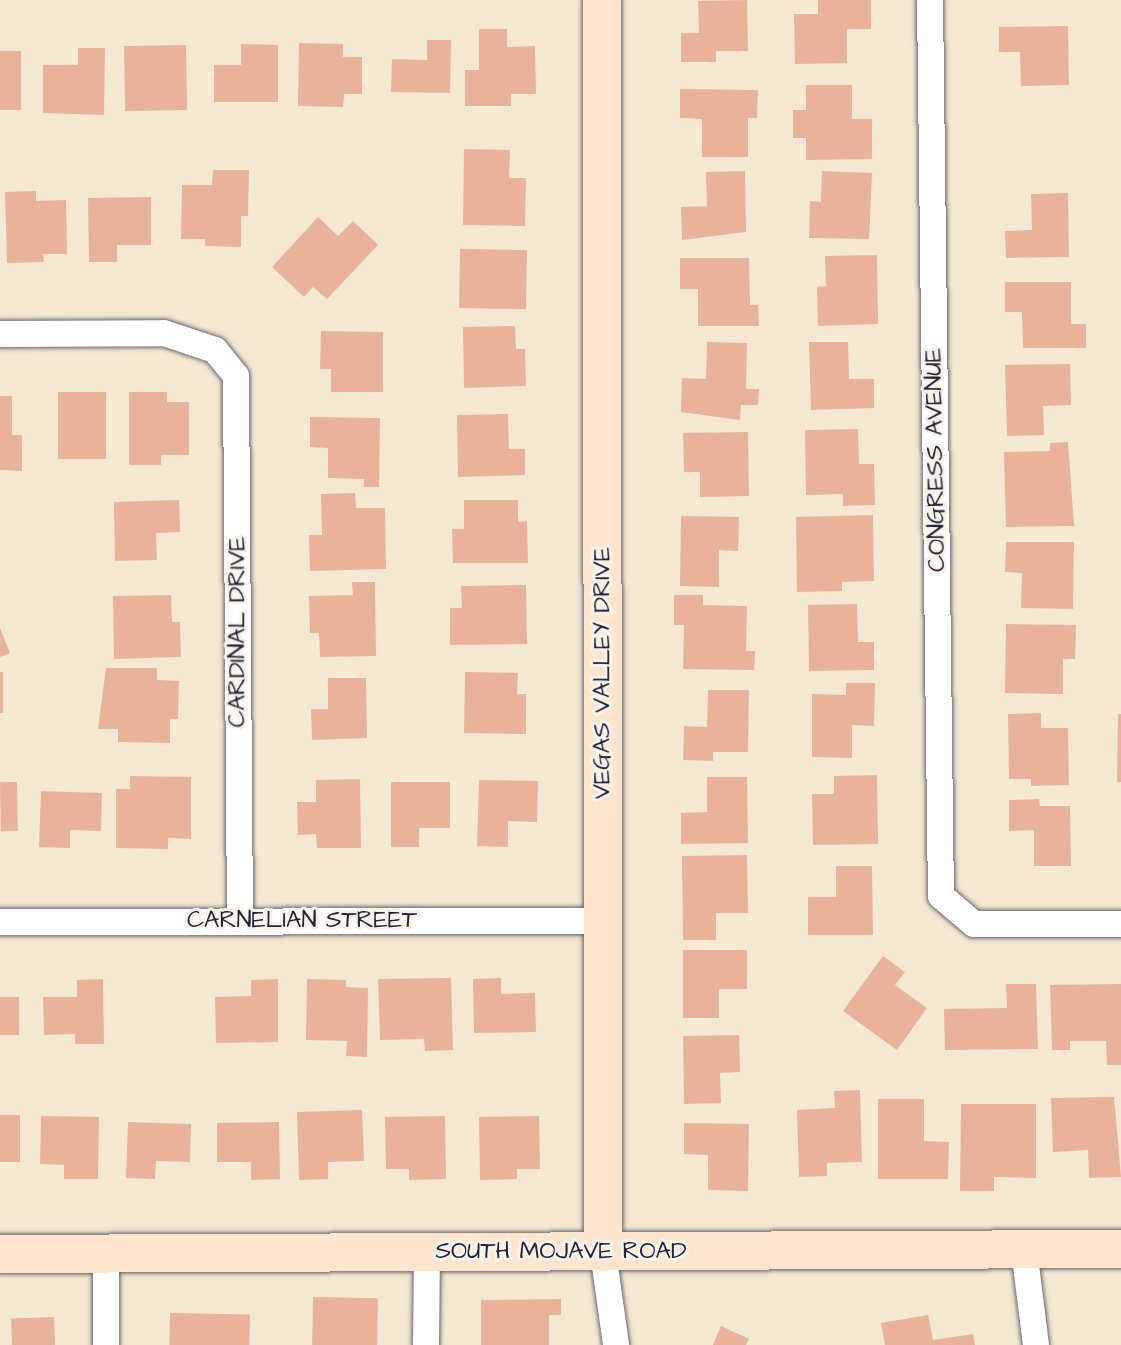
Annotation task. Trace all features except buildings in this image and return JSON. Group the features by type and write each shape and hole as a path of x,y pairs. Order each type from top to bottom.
{"street":[{"name":"VEGAS VALLEY DRIVE","path":"602,0 603,1252 616,1345"},
{"name":"CONGRESS AVENUE","path":"930,0 941,896 956,913 974,924 1121,924"},
{"name":"CARDINAL DRIVE","path":"0,334 164,333 215,350 236,376 240,921"},
{"name":"CARNELIAN STREET","path":"0,922 603,921"},
{"path":"1024,1249 1036,1345"},
{"name":"SOUTH MOJAVE ROAD","path":"0,1254 1121,1249"},
{"path":"426,1345 427,1253"},
{"path":"106,1254 106,1345"}]}
